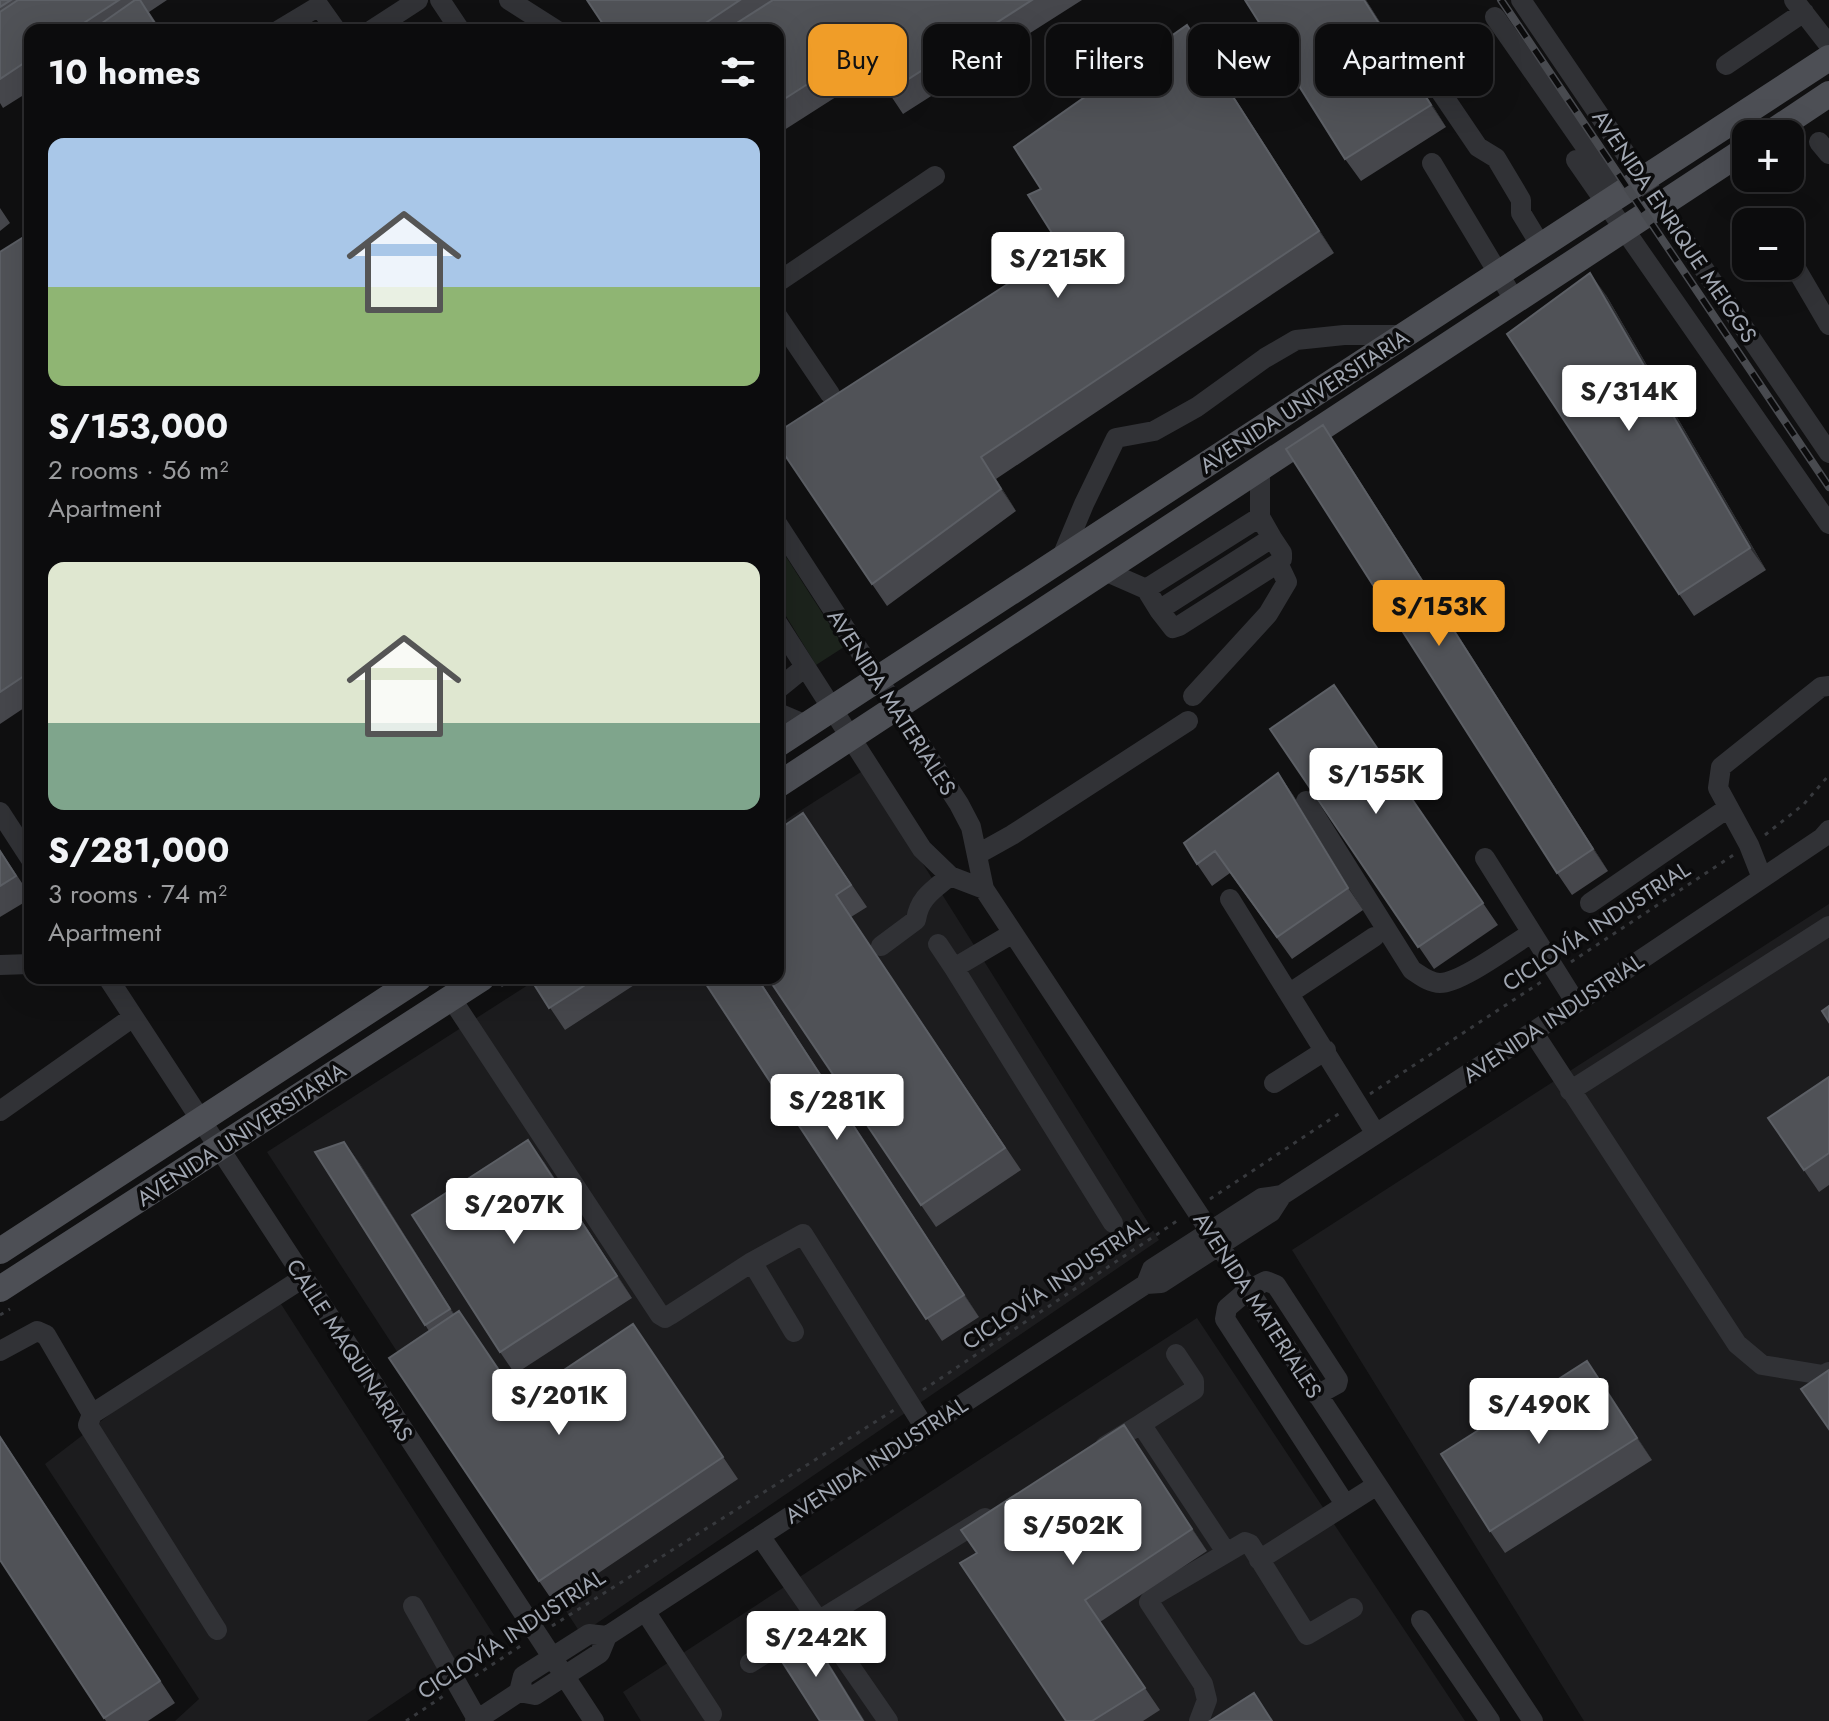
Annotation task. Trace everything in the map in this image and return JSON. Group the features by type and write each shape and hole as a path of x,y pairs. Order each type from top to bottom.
{"main road":[{"name":"AVENIDA UNIVERSITARIA","path":"784,740 1829,58"},
{"path":"1790,120 1829,94"},
{"name":"AVENIDA UNIVERSITARIA","path":"784,781 1732,158"},
{"path":"1087,542 1105,571"},
{"name":"AVENIDA UNIVERSITARIA","path":"0,1251 404,984"},
{"path":"414,984 446,1001"},
{"name":"AVENIDA UNIVERSITARIA","path":"0,1289 473,984"}],"street":[{"path":"381,24 418,0"},
{"path":"440,0 456,24"},
{"path":"509,0 547,24"},
{"name":"AVENIDA ENRIQUE MEIGGS","path":"1521,0 1829,453"},
{"path":"289,24 319,6 332,24"},
{"path":"1726,65 1799,6 1829,45"},
{"path":"1495,17 1613,199 1625,229 1829,524"},
{"path":"1443,96 1478,147 1496,158 1521,200 1521,213 1541,246"},
{"path":"1576,160 1613,199"},
{"path":"1432,163 1515,301"},
{"path":"784,278 935,176"},
{"path":"1803,280 1829,325"},
{"path":"784,326 830,394"},
{"path":"1061,559 1116,438 1154,431 1197,407 1265,358 1296,340 1344,335 1405,335"},
{"path":"1105,571 1146,589 1173,628 1278,563 1282,553 1260,517 1260,469"},
{"path":"1146,589 1260,517"},
{"name":"AVENIDA MATERIALES","path":"784,534 959,804 971,827 984,889 1533,1721"},
{"path":"1159,610 1272,538"},
{"path":"1193,696 1268,614 1287,582 1278,563"},
{"path":"784,634 922,849 950,876 984,889"},
{"path":"784,684 805,667"},
{"path":"1762,878 1749,845 1718,788 1721,767 1821,687 1829,686"},
{"path":"784,716 806,725"},
{"path":"978,854 1188,721"},
{"path":"1306,801 1412,970 1427,980 1440,983 1457,979 1530,934"},
{"path":"1590,903 1728,808"},
{"path":"0,812 24,849"},
{"name":"AVENIDA INDUSTRIAL","path":"519,1692 535,1695 565,1676 600,1653 607,1636 1146,1284 1161,1283 1214,1239 1271,1212 1282,1195 1827,836"},
{"path":"1485,858 1576,1003"},
{"path":"881,946 916,920 925,896 950,876"},
{"path":"1230,899 1376,1134"},
{"path":"1570,1091 1829,926"},
{"path":"954,968 1013,933"},
{"path":"1290,993 1374,937"},
{"path":"938,944 1113,1223"},
{"path":"0,965 24,964"},
{"name":"CALLE MAQUINARIAS","path":"112,984 594,1721"},
{"path":"446,1001 660,1315 665,1318 752,1262 799,1235 807,1236 925,1428"},
{"path":"0,1111 133,1017"},
{"path":"1533,1032 1737,1344 1762,1365 1823,1375 1829,1372"},
{"path":"1274,1083 1326,1050"},
{"path":"752,1262 794,1332"},
{"path":"217,1630 88,1425 92,1414 303,1278"},
{"path":"1317,1395 1337,1384 1338,1380 1296,1315 1271,1281 1248,1290 1227,1308 1225,1319 1345,1504"},
{"path":"1274,1330 1296,1315"},
{"path":"0,1351 37,1331 46,1335 92,1414"},
{"path":"1089,1456 1194,1390 1194,1381 1176,1354"},
{"path":"1141,1424 1226,1552"},
{"path":"1259,1560 1377,1485"},
{"path":"750,1663 1009,1504"},
{"path":"760,1536 888,1721"},
{"path":"1199,1721 1207,1700 1203,1684 1149,1599 1245,1542 1250,1544 1307,1635 1353,1608"},
{"path":"413,1606 460,1686 476,1720"},
{"path":"645,1611 712,1714"},
{"path":"1421,1620 1490,1721 1520,1701"},
{"name":"AVENIDA INDUSTRIAL","path":"476,1720 519,1692 523,1676 589,1634 607,1636"}],"path":[{"name":"CICLOVÍA INDUSTRIAL","path":"406,1721 908,1400 1749,845 1804,804 1829,775"}],"shaded area":[{"path":"784,554 844,647 816,665 784,613"},
{"path":"864,770 1159,1240 581,1634 267,1152 530,984 784,984 784,821"},
{"path":"1829,904 1829,1721 1584,1721 1292,1250"},
{"path":"272,1290 494,1635 367,1721 175,1721 199,1699 45,1464"},
{"path":"1197,1318 1465,1721 641,1721 623,1692"}],"building":[{"path":"18,0 119,0 82,24 24,24 24,63 0,79 0,12"},
{"path":"135,0 140,0 155,24 101,24"},
{"path":"587,0 740,0 704,24 603,24"},
{"path":"773,0 1032,0 994,24 923,24 923,70 907,80 907,24 808,24 808,84 784,99 784,24 735,24"},
{"path":"1245,0 1364,0 1379,24 1315,24 1315,96 1425,96 1431,105 1345,159 1299,86 1299,24 1260,24"},
{"path":"1187,25 1188,96 1232,96 1319,231 981,457 1001,489 872,584 784,454 784,428 1062,249 1028,195 1041,189 1014,147 1086,96 1172,96 1172,36"},
{"path":"24,237 24,676 0,692 0,252"},
{"path":"1590,273 1750,548 1679,594 1507,334"},
{"path":"1323,425 1593,849 1557,873 1286,449"},
{"path":"1334,685 1483,903 1418,947 1270,729"},
{"path":"1278,773 1348,888 1277,937 1215,851 1197,864 1184,843"},
{"path":"803,813 851,885 836,895 1005,1148 921,1205 772,984 784,984 784,826"},
{"path":"0,851 16,876 0,886"},
{"path":"534,984 587,984 549,1008"},
{"path":"706,984 761,984 964,1295 926,1319"},
{"path":"1829,1006 1829,1022 1822,1011"},
{"path":"1829,1077 1829,1153 1804,1170 1768,1118"},
{"path":"528,1140 617,1276 500,1352 412,1215"},
{"path":"344,1142 450,1309 425,1325 315,1152"},
{"path":"459,1311 519,1400 633,1324 723,1457 539,1581 389,1358"},
{"path":"1587,1361 1637,1438 1490,1531 1441,1454"},
{"path":"1829,1370 1829,1429 1801,1389"},
{"path":"1124,1425 1192,1529 1085,1600 1145,1688 1092,1721 1066,1721 960,1563 977,1553 961,1530"},
{"path":"0,1437 160,1681 104,1718 0,1560"},
{"path":"805,1627 863,1721 820,1721 774,1649"},
{"path":"1254,1693 1272,1721 1210,1721"}],"railway":[{"path":"1501,0 1829,487"}]}
